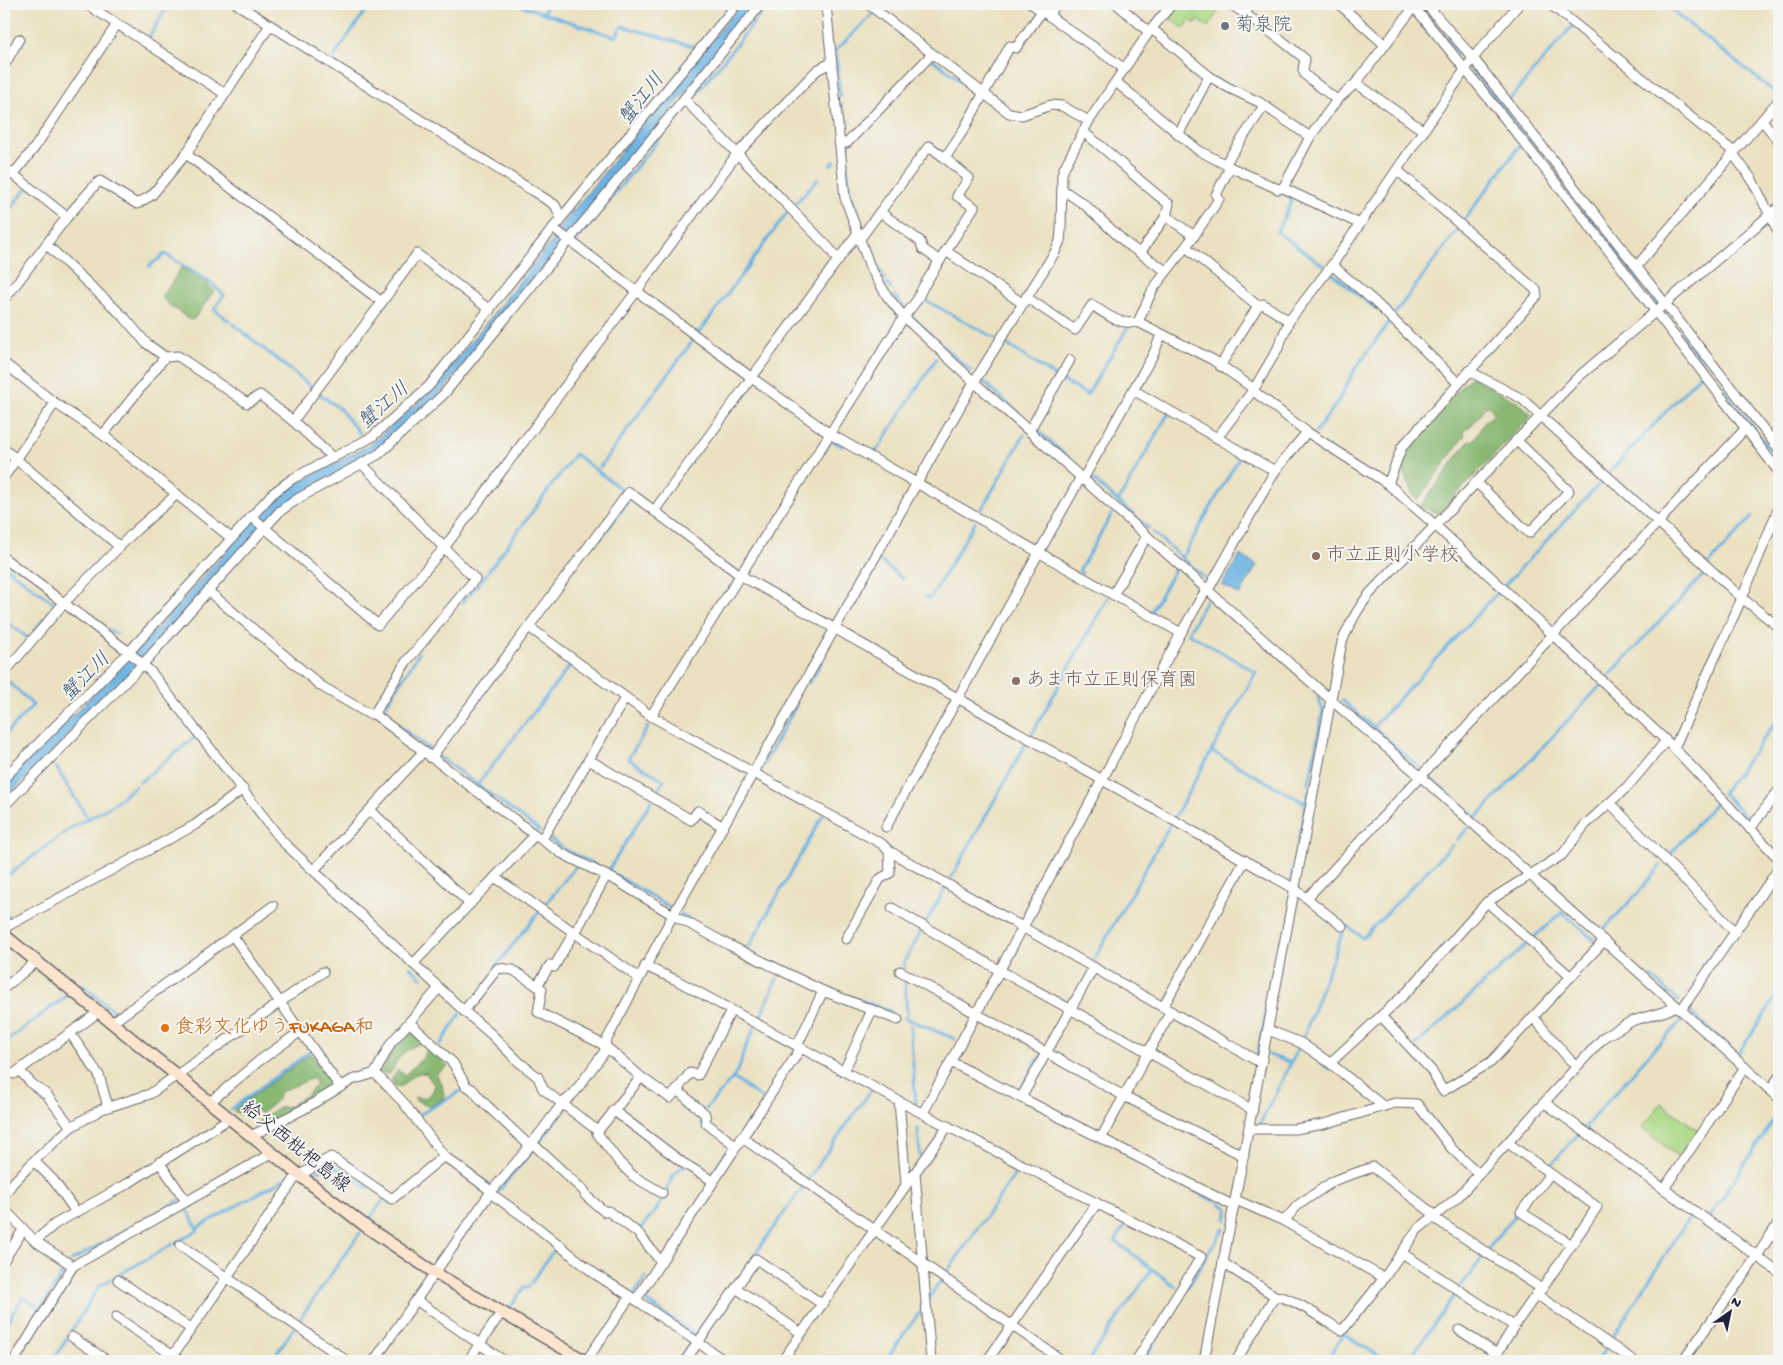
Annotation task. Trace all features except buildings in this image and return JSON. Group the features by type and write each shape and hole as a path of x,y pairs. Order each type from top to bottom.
{"main road":[{"name":"給父西枇杷島線","path":"4,935 114,1022 272,1153 368,1228 435,1273 585,1361"}],"street":[{"path":"93,4 91,7 225,94"},
{"path":"237,4 555,206 559,213 556,227"},
{"path":"4,778 129,652 272,494 292,479 372,436 429,386 737,4"},
{"path":"4,806 142,665 280,511 379,454 444,394 761,4"},
{"path":"826,4 845,198 870,267 887,296 904,317 974,382 1331,700 1421,777 1779,1098"},
{"path":"868,4 1009,113 1022,115 1051,105 1062,106 1089,121"},
{"path":"1032,4 1125,69"},
{"path":"945,158 964,129 1010,46 1016,48 1056,4"},
{"path":"1117,4 1209,76 1264,106 1310,137"},
{"path":"374,1361 491,1192 562,1104 574,1093 600,1058 604,1051 604,1045 673,915 974,382 1055,252 1060,241 1062,175 1083,132 1151,30 1172,4"},
{"path":"1231,4 1305,59 1303,70 1305,75 1337,100"},
{"path":"1245,13 1251,4"},
{"path":"1339,4 1386,45"},
{"path":"1426,4 1469,64 1661,306 1779,449"},
{"path":"1217,438 1253,389 1278,348 1289,321 1332,265 1469,64 1519,4"},
{"path":"1550,4 1734,153 1751,178 1779,233"},
{"path":"1283,188 1310,137 1337,100 1356,82 1414,7 1469,64 1637,266 1661,306 1779,472"},
{"path":"13,174 35,147 117,24"},
{"path":"4,300 67,217 100,181 137,204 152,195 186,154 270,25"},
{"path":"4,66 19,39"},
{"path":"839,143 848,142 932,54"},
{"path":"252,516 378,625 444,548 737,154 817,70 831,63"},
{"path":"1178,135 1209,76"},
{"path":"1116,82 1198,150 1278,189 1283,188 1360,224"},
{"path":"1356,82 1424,131"},
{"path":"684,99 830,248 838,261"},
{"path":"1637,266 1779,100"},
{"path":"1138,322 1153,289 1186,247 1219,199 1216,195 1228,165 1264,106"},
{"path":"1762,120 1779,142"},
{"path":"1083,132 1169,204 1166,216 1140,253"},
{"path":"651,716 904,317 918,300 923,287 974,208 957,196 969,178 929,146 880,212 838,261 654,510"},
{"path":"186,154 382,302"},
{"path":"4,167 67,217"},
{"path":"1388,484 1402,447 1537,296 1536,290 1396,170"},
{"path":"1063,190 1086,205 1127,244 1166,271"},
{"path":"1204,1361 1342,642 1350,624 1360,606 1373,590 1577,378 1779,207"},
{"path":"880,212 920,241 923,249 940,261"},
{"path":"1166,216 1194,236"},
{"path":"556,227 568,241 830,434 1181,634"},
{"path":"47,245 124,317 146,343 165,357 178,356 247,403 260,395 293,421 333,458"},
{"path":"1186,247 1258,306"},
{"path":"946,251 1075,330 1092,305 1119,322 1129,324 1138,322 1213,360 1307,432 1388,484 1435,525 1674,748 1779,859"},
{"path":"293,421 417,254 490,310"},
{"path":"1332,265 1375,302 1458,383"},
{"path":"1220,366 1258,306 1263,304 1289,321"},
{"path":"886,827 1039,553 1154,353 1161,335"},
{"path":"103,435 165,357"},
{"path":"1029,431 1070,360"},
{"path":"4,363 55,403 103,435 232,538"},
{"path":"1469,371 1522,399 1742,598 1779,627"},
{"path":"1133,390 1276,470"},
{"path":"4,477 55,403"},
{"path":"1307,898 1746,428"},
{"path":"923,1113 998,970 1181,634 1276,470 1307,432"},
{"path":"1476,482 1529,533 1569,491 1516,440"},
{"path":"4,449 120,547"},
{"path":"362,464 475,579 406,662 374,714"},
{"path":"314,870 370,810 427,755 528,627 629,492 740,575 1296,889 1342,926"},
{"path":"4,673 64,603 177,494"},
{"path":"1674,748 1742,598 1779,507"},
{"path":"1113,595 1148,536"},
{"path":"4,558 129,652 151,672 284,842 413,964 491,1034 519,1062 538,1077 544,1090 598,1130"},
{"path":"208,591 321,686 369,714 374,714 561,853 729,945 823,991 898,1020"},
{"path":"528,627 651,716 882,844 889,851 1261,1063"},
{"path":"413,964 495,877 538,837 589,760 626,698"},
{"path":"1330,1063 1408,991 1487,902 1562,855 1585,825 1627,787 1666,741"},
{"path":"589,760 691,820 698,811 723,827"},
{"path":"4,928 195,825 243,789"},
{"path":"1750,829 1779,790"},
{"path":"1610,803 1735,932"},
{"path":"370,810 470,904"},
{"path":"846,939 880,879 890,873 889,851"},
{"path":"1101,1138 1148,1053 1167,1009 1245,860"},
{"path":"1223,1263 1275,1296 1297,1304 1342,1331 1402,1254 1417,1230 1457,1198 1604,1037 1623,1026 1679,1008 1779,868"},
{"path":"537,986 550,965 554,967 606,876"},
{"path":"495,877 639,978"},
{"path":"1487,902 1571,977"},
{"path":"114,1022 273,906"},
{"path":"892,908 998,970 1253,1110"},
{"path":"233,936 340,1087"},
{"path":"1381,1016 1431,1070 1442,1091 1491,1062 1604,941"},
{"path":"4,988 37,960"},
{"path":"645,966 676,980 899,1101 1201,1257 1136,1361"},
{"path":"1021,1098 1094,967"},
{"path":"464,1011 498,968 513,970 542,989 538,1012 604,1045 641,1077 670,1098 690,1073 698,1075 731,1011"},
{"path":"900,970 975,1014 1124,1096 1244,1156"},
{"path":"4,1195 34,1161 71,1127 108,1107 150,1094 323,972"},
{"path":"251,1136 304,1109 352,1080 375,1073 385,1051 439,988"},
{"path":"585,1361 661,1262 799,1047 823,991"},
{"path":"844,1071 872,1010"},
{"path":"71,1127 47,1095 16,1072 100,1011"},
{"path":"1534,1017 1576,1067"},
{"path":"409,1022 453,1063 466,1086 472,1089 482,1101 605,1212 608,1211 638,1233 661,1262"},
{"path":"1268,1030 1301,1043 1330,1063 1383,1106"},
{"path":"210,1102 259,1061 301,1031"},
{"path":"70,1033 100,1075 108,1107"},
{"path":"951,1062 1235,1203 1284,1221 1384,1278"},
{"path":"1664,1189 1745,1067"},
{"path":"375,1073 403,1102 444,1156 595,1274 725,1361"},
{"path":"641,1077 613,1110 597,1133 619,1162 633,1176 662,1194"},
{"path":"1770,1090 1779,1077"},
{"path":"677,1090 705,1114 706,1123 874,1230 1063,1361"},
{"path":"899,1101 906,1184"},
{"path":"1545,1103 1779,1272"},
{"path":"1249,1129 1295,1129 1324,1124 1383,1106 1417,1104 1452,1149 1479,1174"},
{"path":"613,1110 683,1163 713,1180"},
{"path":"35,1240 55,1224 126,1184 230,1118"},
{"path":"782,1361 948,1126"},
{"path":"1459,1330 1497,1354 1514,1326 1538,1291 1542,1289 1597,1207 1508,1143"},
{"path":"14,1361 73,1266 272,1153"},
{"path":"170,1358 299,1174 331,1158 392,1200 444,1156"},
{"path":"34,1161 54,1182 76,1212"},
{"path":"159,1162 186,1201"},
{"path":"1284,1221 1298,1205 1335,1180 1373,1167 1435,1217 1634,1361"},
{"path":"914,1173 931,1361"},
{"path":"1550,1174 1521,1212 1572,1245"},
{"path":"987,1361 1097,1203"},
{"path":"4,1209 35,1240 73,1266"},
{"path":"1683,1361 1779,1222"},
{"path":"4,1260 23,1230"},
{"path":"180,1245 348,1361"},
{"path":"1402,1254 1514,1326"},
{"path":"686,1361 756,1259 822,1304"},
{"path":"118,1280 191,1329"},
{"path":"736,1288 802,1333"},
{"path":"1236,1361 1275,1296"},
{"path":"416,1300 504,1361"},
{"path":"468,1361 501,1313"},
{"path":"116,1317 170,1358 181,1361"},
{"path":"72,1337 108,1361"}],"green space":[{"path":"1179,4 1223,4 1208,27 1198,20 1196,24 1190,20 1184,29 1169,18"},
{"path":"182,267 208,284 214,291 194,319 190,320 168,304 162,297"},
{"path":"1471,377 1519,403 1532,415 1439,513 1420,507 1468,442 1474,440 1485,421 1493,416 1493,410 1487,406 1475,422 1463,432 1465,435 1417,499 1411,491 1406,477 1403,463 1404,452"},
{"path":"410,1026 435,1049 434,1052 448,1066 436,1074 442,1085 443,1099 429,1107 415,1100 415,1097 423,1098 428,1096 434,1089 434,1085 426,1073 412,1076 404,1084 396,1088 392,1078 398,1070 405,1075 425,1056 427,1049 420,1044 414,1046 399,1058 389,1074 382,1073 381,1071 390,1050"},
{"path":"311,1053 330,1081 327,1092 304,1106 257,1129 258,1121 279,1107 290,1106 309,1093 316,1085 313,1078 280,1092 278,1095 279,1099 262,1113 259,1113 253,1106 250,1106 241,1114 234,1111 236,1108"},
{"path":"1661,1103 1699,1131 1681,1159 1642,1128"}],"water":[{"path":"741,4 757,4 441,393 377,450 298,495 143,660 4,800 4,784 130,658 271,502 292,486 371,444 433,389 555,237 559,228"},
{"path":"1240,555 1257,565 1240,595 1222,585"}],"waterway":[{"path":"148,39 169,4"},
{"path":"331,61 370,4"},
{"path":"516,4 616,37 622,26 692,46"},
{"path":"543,13 548,4"},
{"path":"879,8 883,4"},
{"path":"1418,4 1527,137 1779,461"},
{"path":"1432,4 1438,11"},
{"path":"1664,4 1777,94"},
{"path":"692,99 765,9"},
{"path":"840,97 836,50 873,14"},
{"path":"1507,98 1509,100 1572,26"},
{"path":"932,59 978,94"},
{"path":"841,104 844,137"},
{"path":"577,242 685,107"},
{"path":"845,150 850,145"},
{"path":"1462,223 1520,145"},
{"path":"845,149 850,188"},
{"path":"831,165 835,161"},
{"path":"793,206 818,179"},
{"path":"4,217 27,190"},
{"path":"1286,195 1290,197 1291,202 1277,232 1323,265"},
{"path":"852,197 862,230"},
{"path":"697,331 699,333 789,210"},
{"path":"1393,316 1459,228"},
{"path":"865,237 870,252"},
{"path":"149,266 165,254 211,283 224,295 214,309 229,321"},
{"path":"873,259 885,279"},
{"path":"1332,273 1374,308"},
{"path":"887,284 891,289"},
{"path":"894,295 906,309"},
{"path":"923,299 995,338"},
{"path":"912,316 971,371"},
{"path":"1315,433 1337,403 1355,369 1390,321"},
{"path":"233,324 314,389"},
{"path":"1063,381 1087,395 1128,327"},
{"path":"600,467 694,339"},
{"path":"1003,342 1056,377 1054,380"},
{"path":"874,455 936,359"},
{"path":"1609,473 1700,375 1698,373"},
{"path":"983,381 1028,422"},
{"name":"蟹江川","path":"318,393 340,409 360,434"},
{"path":"1118,502 1169,415"},
{"path":"1035,428 1083,471"},
{"path":"979,514 1024,435"},
{"path":"824,452 831,440 842,446"},
{"path":"462,602 481,581 575,454 625,492"},
{"path":"1182,558 1240,456"},
{"path":"1089,476 1148,528"},
{"path":"1505,585 1604,479"},
{"path":"600,539 629,500"},
{"path":"1082,573 1079,571 1112,514"},
{"path":"1710,566 1709,564 1752,517"},
{"path":"925,596 930,599 975,522"},
{"path":"1153,532 1207,580"},
{"path":"879,560 903,579"},
{"path":"4,566 56,605 37,628"},
{"path":"1151,612 1175,569"},
{"path":"1605,680 1706,572"},
{"path":"1373,727 1499,591"},
{"path":"1031,736 1108,597"},
{"path":"1174,818 1256,672 1188,633 1206,600"},
{"path":"71,603 105,628 117,634"},
{"path":"4,620 28,638"},
{"path":"419,653 382,712 430,750"},
{"path":"477,785 573,662"},
{"path":"809,683 821,663"},
{"path":"4,736 33,705 5,678"},
{"path":"1428,776 1476,818 1601,685"},
{"path":"1309,784 1323,710 1318,698"},
{"path":"1342,700 1420,768"},
{"path":"762,774 759,772 796,706"},
{"path":"1722,794 1779,718"},
{"path":"648,727 628,759 664,780 656,793"},
{"path":"140,782 196,736 194,733"},
{"path":"951,878 1027,742"},
{"path":"1211,751 1305,803"},
{"path":"438,756 540,831"},
{"path":"56,767 88,819"},
{"path":"4,878 71,828 111,806 135,786"},
{"path":"1291,882 1308,792"},
{"path":"1723,793 1750,821"},
{"path":"608,871 652,800"},
{"path":"1668,857 1718,800"},
{"path":"747,950 823,815"},
{"path":"1094,964 1092,963 1171,823"},
{"path":"1457,840 1470,826"},
{"path":"549,838 564,849 616,875 671,908"},
{"path":"1347,926 1363,938 1452,845"},
{"path":"543,907 577,865"},
{"path":"1600,933 1638,893 1661,865"},
{"path":"925,924 945,889"},
{"path":"4,910 9,919"},
{"path":"496,966 539,912"},
{"path":"1532,939 1562,912 1594,940"},
{"path":"681,914 691,920"},
{"path":"904,968 904,962 921,931"},
{"path":"1303,1038 1343,931"},
{"path":"1278,950 1280,940"},
{"path":"1414,1047 1527,944"},
{"path":"410,967 422,978"},
{"path":"1257,1057 1275,968"},
{"path":"1652,977 1678,1001"},
{"path":"905,978 907,1014"},
{"path":"758,1022 777,979"},
{"path":"81,984 117,1014"},
{"path":"829,989 890,1011"},
{"path":"1689,1011 1737,1055 1779,993"},
{"path":"4,1043 69,994"},
{"path":"440,1045 461,1013"},
{"path":"905,1018 955,1039"},
{"path":"1587,1129 1585,1127 1652,1051 1684,1019"},
{"path":"910,1026 916,1105 914,1104"},
{"path":"706,1109 733,1078 740,1066 743,1053 755,1027"},
{"path":"1260,1124 1299,1047"},
{"path":"231,1109 311,1051"},
{"path":"1269,1055 1291,1063"},
{"path":"1021,1088 1040,1056"},
{"path":"1314,1057 1329,1069"},
{"path":"733,1078 763,1099"},
{"path":"885,1088 895,1094"},
{"path":"808,1179 872,1089"},
{"path":"418,1118 417,1116 463,1090"},
{"path":"539,1143 563,1111"},
{"path":"1708,1217 1779,1112"},
{"path":"701,1116 702,1125 706,1129"},
{"path":"918,1129 920,1156"},
{"path":"1549,1167 1579,1133"},
{"path":"713,1174 730,1146 727,1144"},
{"path":"498,1192 534,1149"},
{"path":"311,1174 332,1164 368,1188"},
{"path":"641,1231 640,1229 657,1209 674,1175 683,1166 685,1167"},
{"path":"945,1275 1020,1167"},
{"path":"476,1175 490,1185"},
{"path":"185,1206 197,1228 288,1177"},
{"path":"1170,1178 1185,1186"},
{"path":"388,1201 396,1203 419,1183"},
{"path":"752,1258 804,1185"},
{"path":"1196,1192 1214,1201"},
{"path":"167,1207 181,1199"},
{"path":"369,1220 384,1199"},
{"path":"493,1201 503,1208"},
{"path":"1219,1203 1228,1208 1226,1220"},
{"path":"71,1261 161,1210"},
{"path":"1489,1248 1515,1215"},
{"path":"1612,1343 1610,1341 1691,1215"},
{"path":"1088,1361 1152,1269 1115,1241 1127,1223 1125,1221"},
{"path":"53,1361 99,1286 198,1230 197,1228"},
{"path":"1214,1244 1224,1228"},
{"path":"297,1323 360,1233"},
{"path":"511,1306 525,1286 528,1288 555,1248 554,1246"},
{"path":"1143,1361 1212,1247"},
{"path":"1461,1286 1484,1256"},
{"path":"4,1327 23,1297 40,1308 67,1267"},
{"path":"1152,1269 1176,1287"},
{"path":"635,1293 646,1277"},
{"path":"929,1298 941,1280"},
{"path":"1408,1361 1455,1295"},
{"path":"642,1298 697,1336 698,1334"},
{"path":"885,1361 919,1313"},
{"path":"271,1361 294,1328"},
{"path":"1326,1361 1344,1334 1387,1361"},
{"path":"1597,1361 1606,1348"},
{"path":"473,1361 479,1352"}],"place":[{"name":"菊泉院","path":"1225,26"},
{"name":"市立正則小学校","path":"1316,556"},
{"name":"あま市立正則保育園","path":"1016,681"},
{"name":"食彩文化ゆうFUKAGA和","path":"165,1028"}]}
